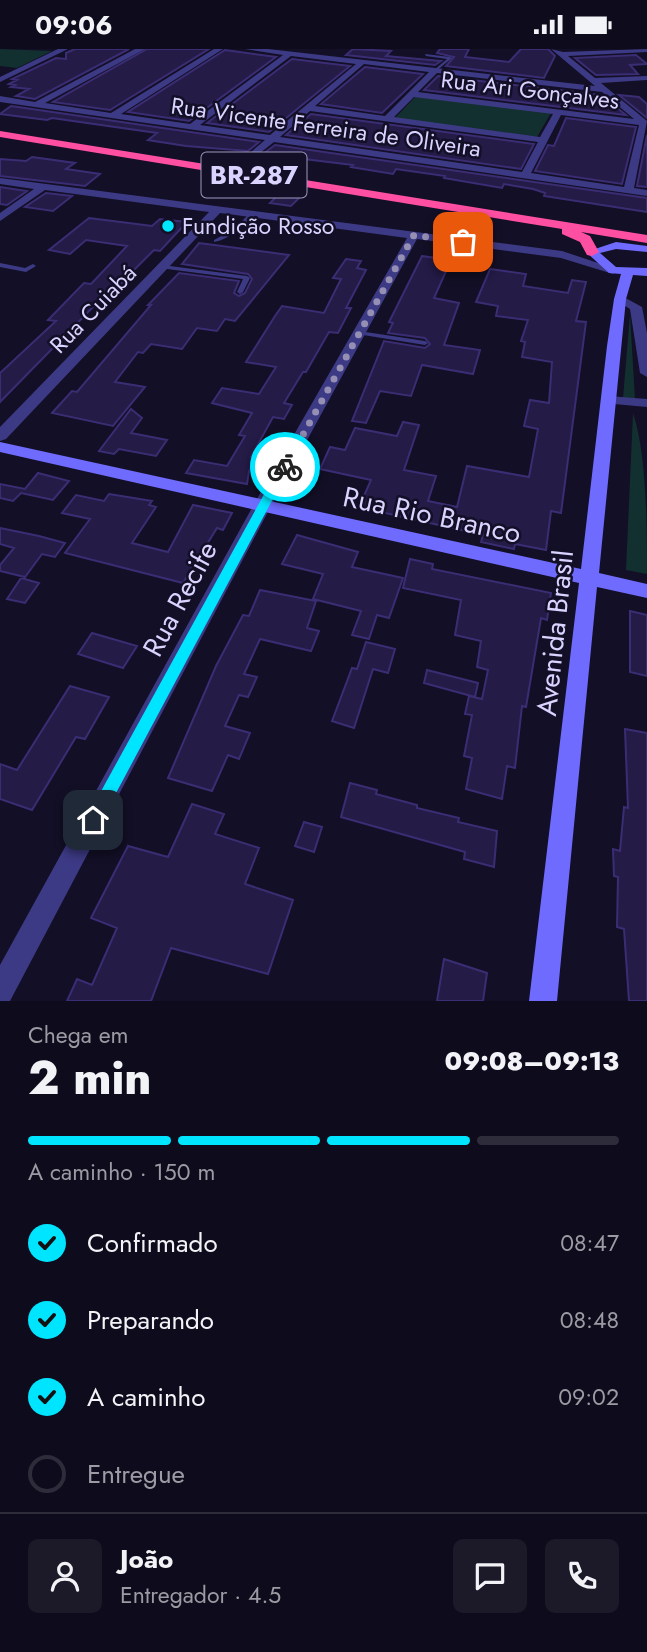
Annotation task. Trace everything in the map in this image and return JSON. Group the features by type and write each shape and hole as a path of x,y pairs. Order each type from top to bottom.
{"highway":[{"name":"BR-287","path":"0,128 647,227"},
{"name":"BR-287","path":"0,134 647,239"},
{"path":"507,216 576,234 585,239 592,252"}],"street":[{"path":"48,49 62,50"},
{"path":"37,104 141,49"},
{"path":"113,115 219,49"},
{"path":"249,49 605,90"},
{"path":"330,58 341,49"},
{"path":"0,80 62,50"},
{"path":"561,54 647,52"},
{"path":"192,127 289,54"},
{"path":"561,54 644,123 642,154 628,190"},
{"path":"241,165 362,62"},
{"path":"0,68 20,71"},
{"path":"387,119 435,71"},
{"path":"593,81 647,78"},
{"name":"Rua Ari Gonçalves","path":"412,94 644,123"},
{"name":"Rua Vicente Ferreira de Oliveira","path":"0,99 647,193"},
{"path":"625,107 636,107"},
{"path":"307,108 543,140"},
{"path":"525,175 558,112"},
{"path":"0,181 562,255 614,270 647,272"},
{"path":"0,218 43,187"},
{"name":"Rua Cuiabá","path":"0,436 216,210"},
{"name":"Rua Recife","path":"0,992 262,506 414,235"},
{"path":"562,255 592,252 616,245 647,250"},
{"path":"592,252 614,270"},
{"name":"Avenida Brasil","path":"543,1001 608,400 620,299 628,272"},
{"path":"620,299 636,307 647,373"},
{"path":"608,400 647,403"},
{"name":"Rua Rio Branco","path":"0,447 647,591"}],"lane":[{"path":"426,55 450,58 435,71"},
{"path":"216,241 236,230 252,214"},
{"path":"0,265 26,270 33,266"},
{"path":"162,267 247,278 240,292"},
{"path":"359,333 425,343"}],"green space":[{"path":"0,49 52,51 17,68 0,66"},
{"path":"416,96 551,113 537,137 395,118"},
{"path":"630,314 635,399 623,398"},
{"path":"633,413 644,470 647,574 626,570"}],"building":[{"path":"75,49 129,49 35,99 16,96 29,89 11,87 15,85 9,84 17,80 12,79 56,58 66,59 66,53"},
{"path":"147,49 209,49 110,110 53,102"},
{"path":"353,49 391,51 386,56 441,61 435,65 346,55"},
{"path":"440,49 469,49 465,57 509,62 521,49 548,49 555,56 544,78 446,66 454,57 437,53"},
{"path":"225,50 276,57 189,121 128,112"},
{"path":"636,55 647,64 630,65 638,74 596,75 575,58"},
{"path":"292,59 350,66 269,132 207,123"},
{"path":"365,67 423,74 382,113 321,104"},
{"path":"438,76 601,95 626,115 424,90"},
{"path":"619,95 639,97 647,104 647,118"},
{"path":"11,106 259,142 248,151 186,146 148,140 157,133 52,118 47,120 0,114"},
{"path":"311,114 534,144 521,169 286,135"},
{"path":"566,118 636,127 622,184 535,171 548,145 554,146"},
{"path":"647,135 647,187 637,186"},
{"path":"275,145 647,198 647,212 544,196 545,193 533,189 504,184 502,188 396,169 393,174 351,167 353,165 263,154"},
{"path":"32,157 75,163 66,169 100,174 85,186 0,176 0,159 26,161"},
{"path":"0,187 27,191 7,205 0,204"},
{"path":"285,188 305,192 291,206 270,203"},
{"path":"46,193 72,196 53,211 25,207"},
{"path":"89,218 152,226 160,219 187,222 160,251 154,250 101,307 94,306 0,402 0,373 56,321 48,320 84,283 91,284 127,246 86,240 70,254 49,250"},
{"path":"199,243 289,255 235,321 225,319 217,331 197,328 182,349 151,344 143,353 138,352 115,382 145,387 113,426 52,413 72,391 77,392 151,305 148,305 179,273 239,281 234,293 239,296 245,293 252,279 248,274 182,264"},
{"path":"422,256 451,260 434,298 459,303 444,345 480,350 473,374 422,365 411,396 380,391 366,423 352,421 384,341 425,348 430,344 425,338 388,333 393,323 389,322"},
{"path":"346,259 361,261 357,268 366,270 346,308 351,308 338,333 329,332 284,403 292,405 284,419 273,417 251,457 256,458 249,471 247,484 186,473 194,460 227,466 245,436 239,435 252,413 212,403 222,388 259,394 276,367 246,362 275,316 282,306 324,313 341,279 333,278"},
{"path":"490,269 526,274 523,286 568,293 572,280 586,282 576,321 586,322 561,513 551,511 546,550 515,544 514,549 481,542 483,535 359,507 371,480 320,469 330,447 345,450 355,428 397,436 403,422 419,425 404,470 436,476 428,501 457,507 467,466 529,477 538,429 524,426 530,400 549,403 552,362 522,357 525,342 521,341 528,320 496,316 498,306 476,302"},
{"path":"131,409 142,418 131,433 167,440 156,456 119,449 114,454 99,451"},
{"path":"38,473 69,481 53,500 21,493 13,501 0,498 0,484 25,489"},
{"path":"109,494 152,501 149,505 156,507 132,543 168,552 193,505 232,513 223,530 217,528 183,583 65,553 90,519 62,513 76,495 104,501"},
{"path":"0,528 65,543 55,557 42,554 25,577 0,571 0,565 14,548 0,544"},
{"path":"297,535 358,552 352,567 403,578 389,618 377,615 369,639 352,635 361,611 313,599 323,574 282,564"},
{"path":"410,559 433,564 432,569 551,593 547,620 541,618 526,707 522,706 515,768 507,766 502,799 466,789 472,758 464,756 472,715 465,714 469,696 482,699 488,670 477,667 481,641 455,635 461,600 403,588"},
{"path":"21,578 39,583 25,603 7,599"},
{"path":"260,590 316,601 307,628 319,631 311,651 260,639 244,674 257,677 248,697 239,695 225,726 250,733 239,759 228,755 212,791 168,778 216,666 243,615 249,616"},
{"path":"630,611 647,615 647,676 630,672"},
{"path":"92,633 137,646 123,668 78,654"},
{"path":"366,642 395,649 388,673 373,669 354,728 332,721 352,668 357,669"},
{"path":"427,670 478,683 475,697 424,683"},
{"path":"70,686 109,697 85,739 76,737 32,810 0,799 0,764 17,770"},
{"path":"625,729 647,733 647,1001 629,1001 624,929 617,927 618,877 614,876 613,849 620,851 624,807 628,808"},
{"path":"350,783 377,790 376,794 417,805 417,808 459,818 458,822 497,831 494,867 464,859 465,852 341,817"},
{"path":"192,804 224,814 215,834 259,848 245,884 293,900 268,974 171,948 151,1001 67,1001 77,979 92,985 117,928 91,918 128,846 168,857"},
{"path":"304,822 322,827 314,852 295,846"},
{"path":"444,959 487,973 483,1001 437,1001"}],"way so far":[{"path":"285,467 414,235 463,242"}],"place":[{"name":"Fundição Rosso","path":"168,226"}],"route":[{"path":"93,820 285,467"}]}
